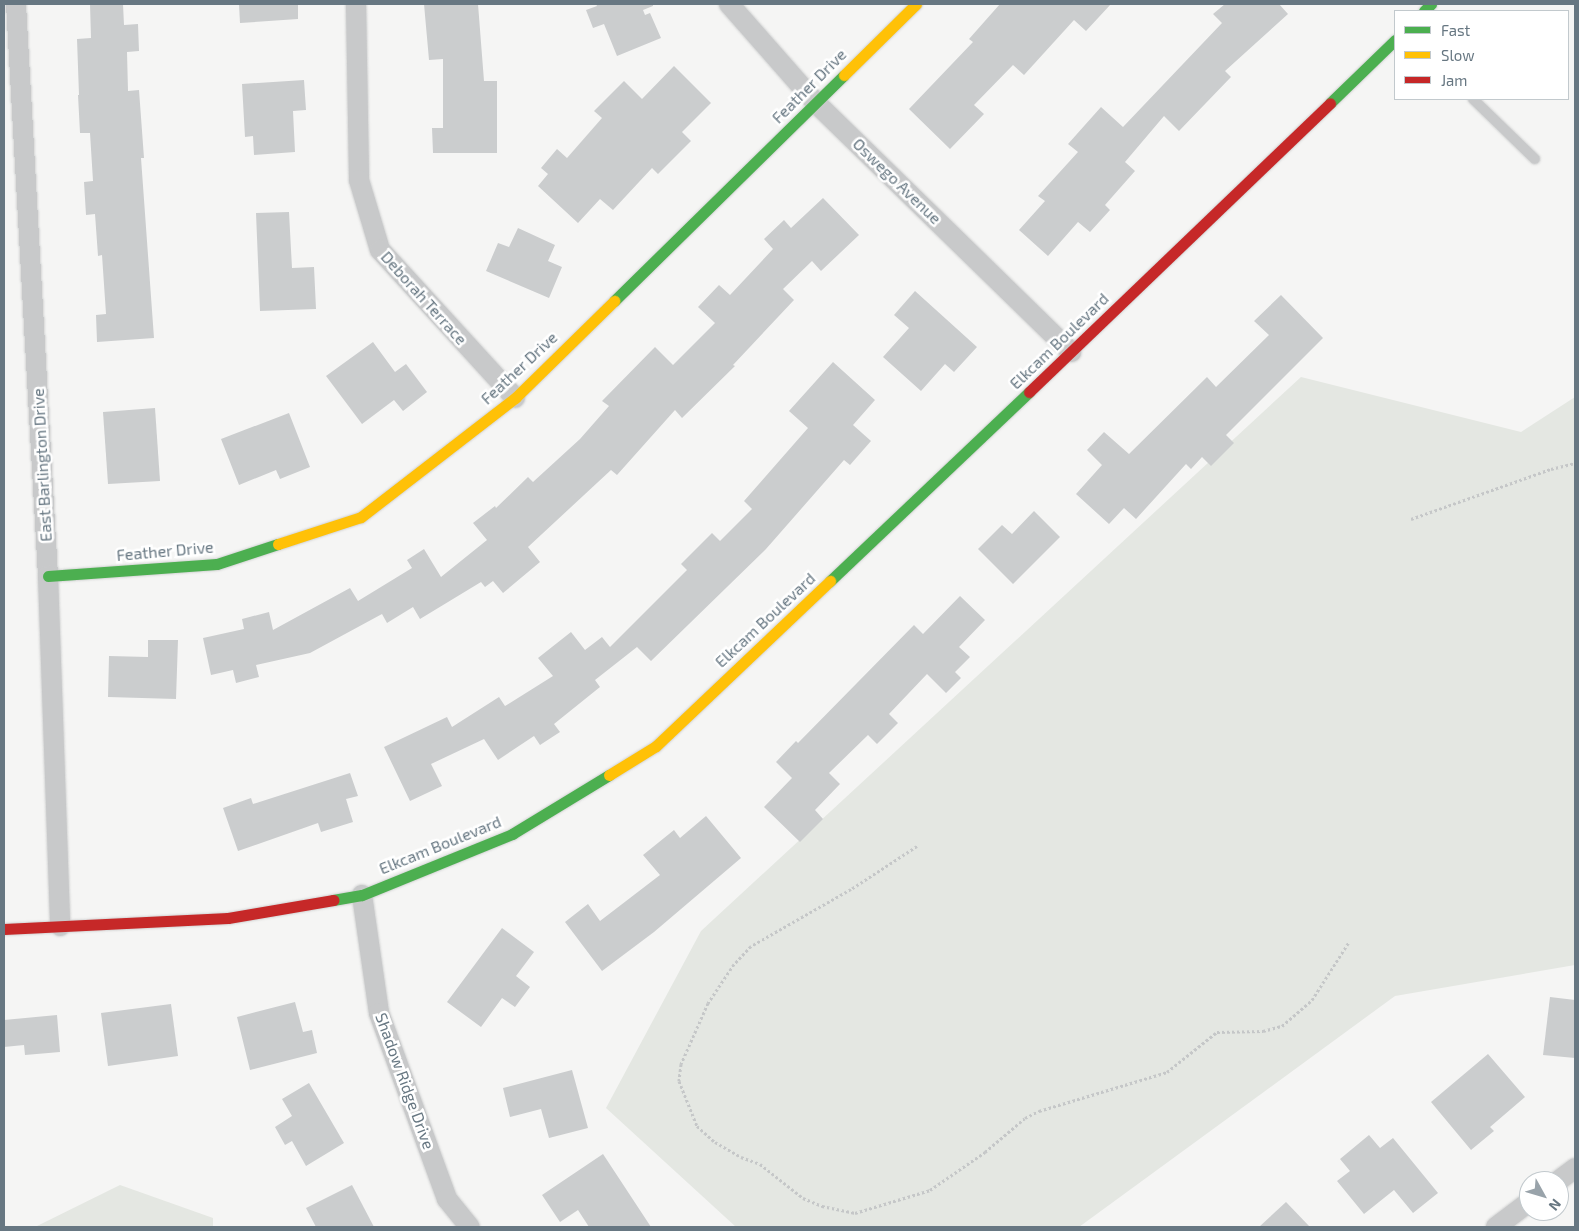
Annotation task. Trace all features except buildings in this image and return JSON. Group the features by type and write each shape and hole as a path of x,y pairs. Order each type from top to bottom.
{"street":[{"name":"East Barlington Drive","path":"16,4 48,576 60,926"},
{"name":"Deborah Terrace","path":"356,4 359,180 380,250 515,398"},
{"name":"Oswego Avenue","path":"729,4 815,102 1071,352"},
{"name":"Feather Drive","path":"48,576 216,564 361,517 515,398 916,4"},
{"name":"Elkcam Boulevard","path":"4,929 228,918 362,895 512,834 656,746 1071,352 1394,41"},
{"name":"Shadow Ridge Drive","path":"362,895 379,1013 447,1199 470,1227"},
{"path":"1496,1227 1519,1210"}],"lane":[{"path":"1475,100 1535,159"}],"path":[{"path":"1411,519 1551,469 1575,463"},
{"path":"917,846 851,889 751,946 734,964 708,1003 681,1064 679,1081 697,1126 715,1142 741,1157 760,1164 803,1198 822,1206 855,1212 930,1190 985,1152 1026,1118 1039,1111 1167,1072 1216,1032 1263,1031 1282,1026 1312,1000 1350,942"}],"shaded area":[{"path":"1301,377 1521,432 1575,397 1575,965 1395,996 1079,1227 736,1227 606,1108 701,931"},
{"path":"120,1185 213,1218 213,1227 35,1227"}],"traffic: fast":[{"path":"1425,10 1431,4"},
{"path":"1330,103 1394,41"},
{"path":"614,301 844,75"},
{"path":"830,581 1029,392"},
{"path":"48,576 217,564 278,544"},
{"path":"333,900 362,895 512,834 609,775"}],"traffic: slow":[{"path":"844,75 916,4"},
{"path":"278,544 361,517 515,398 614,301"},
{"path":"609,775 656,746 830,581"}],"traffic: jam":[{"path":"1029,392 1330,103"},
{"path":"4,929 228,918 333,900"}]}
